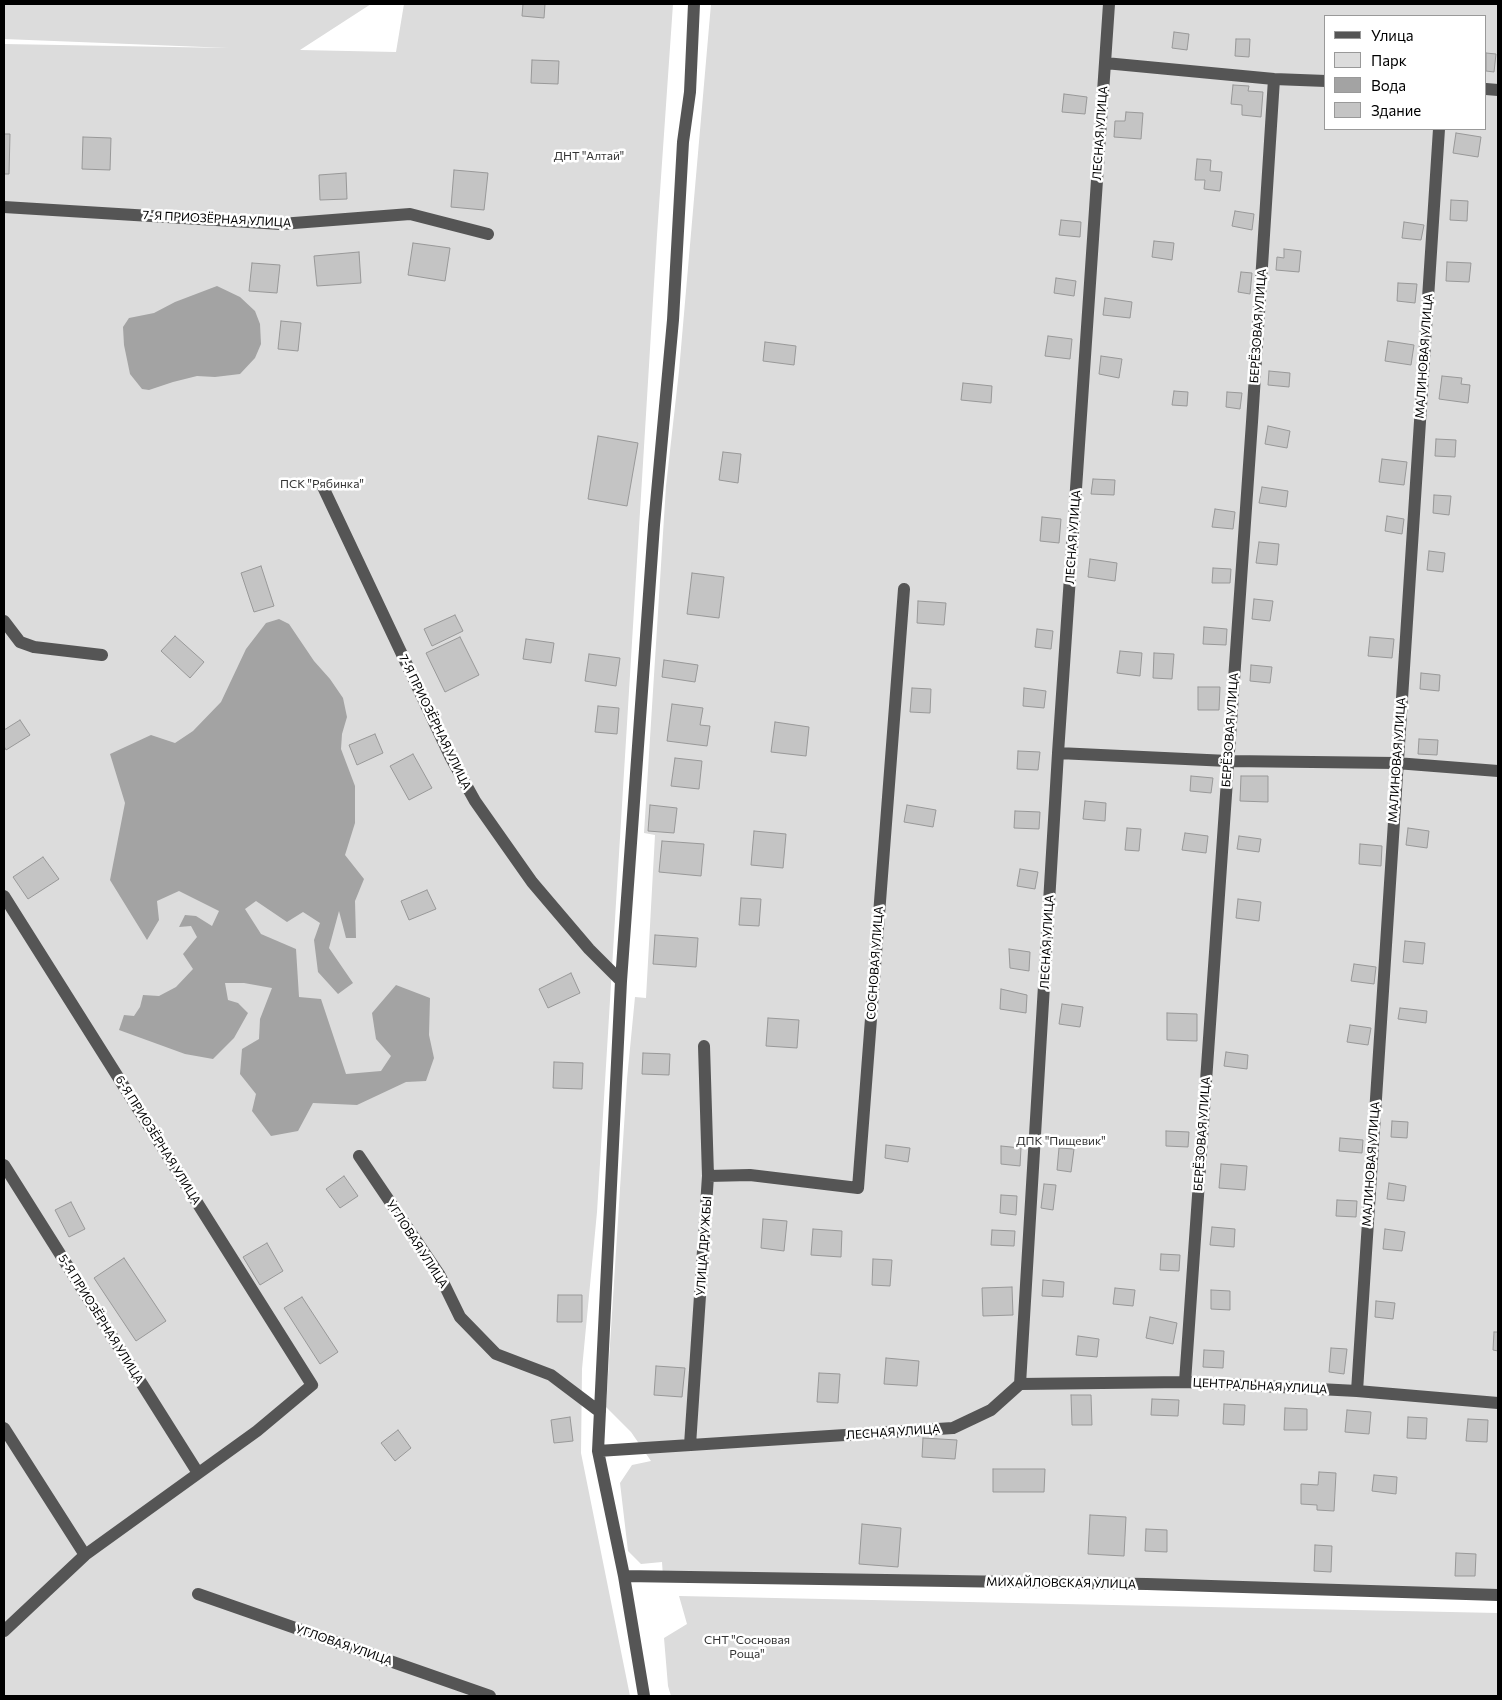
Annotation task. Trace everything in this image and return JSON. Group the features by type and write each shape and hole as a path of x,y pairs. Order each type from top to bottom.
{"street":[{"path":"644,1696 624,1576 598,1451 621,980 654,525 674,320 683,142 690,92 694,4"},
{"name":"ЛЕСНАЯ УЛИЦА","path":"598,1451 953,1428 991,1410 1020,1384 1058,753 1110,4"},
{"path":"1105,63 1274,79 1324,81"},
{"name":"БЕРЁЗОВАЯ УЛИЦА","path":"1185,1382 1274,79"},
{"name":"МАЛИНОВАЯ УЛИЦА","path":"1357,1391 1396,763 1439,130"},
{"name":"7-Я ПРИОЗЁРНАЯ УЛИЦА","path":"4,207 281,224 410,214 448,222 488,234"},
{"name":"7-Я ПРИОЗЁРНАЯ УЛИЦА","path":"323,486 450,756 475,801 532,882 589,950 621,980"},
{"name":"СОСНОВАЯ УЛИЦА","path":"708,1176 750,1175 858,1188 904,589"},
{"path":"4,621 20,642 34,647 102,655"},
{"path":"1058,753 1228,761 1396,763 1498,771"},
{"name":"6-Я ПРИОЗЁРНАЯ УЛИЦА","path":"4,896 312,1385 256,1431 198,1473"},
{"name":"УЛИЦА ДРУЖБЫ","path":"690,1445 708,1176 704,1046"},
{"name":"УГЛОВАЯ УЛИЦА","path":"359,1156 439,1274 460,1317 496,1354 551,1375 600,1412"},
{"name":"5-Я ПРИОЗЁРНАЯ УЛИЦА","path":"4,1165 198,1473"},
{"name":"ЦЕНТРАЛЬНАЯ УЛИЦА","path":"1020,1384 1185,1382 1357,1391 1498,1404"},
{"path":"4,1428 85,1555"},
{"path":"4,1631 85,1555 198,1473"},
{"name":"МИХАЙЛОВСКАЯ УЛИЦА","path":"624,1576 1147,1584 1498,1595"},
{"name":"УГЛОВАЯ УЛИЦА","path":"198,1594 490,1696"}],"green space":[{"name":"ПСК \"Рябинка\"","path":"4,4 371,4 300,50 396,52 404,4 673,4 597,1212 582,1369 581,1453 630,1696 4,1696 4,44 229,48 4,39"},
{"name":"ДПК \"Пищевик\"","path":"711,4 1498,4 1498,1595 663,1577 662,1562 641,1564 628,1551 620,1483 632,1465 651,1461 631,1432 606,1407 627,1079 635,997 646,998 655,835 644,833 666,486 679,371"},
{"name":"СНТ \"Сосновая Роща\"","path":"679,1596 1498,1613 1498,1696 671,1696 668,1686 664,1638 687,1624"}],"water":[{"path":"217,286 240,297 255,311 260,324 261,344 255,358 240,374 215,377 197,376 149,390 142,389 130,374 124,345 123,327 129,318 154,313 175,302"},
{"path":"279,619 289,624 314,661 330,679 343,698 347,717 342,734 341,749 355,786 355,823 345,855 364,879 355,901 356,938 346,938 339,911 329,948 353,983 338,994 318,972 314,940 320,923 303,912 287,922 256,901 245,909 261,934 296,949 299,997 321,999 346,1074 381,1071 391,1056 376,1039 372,1013 396,985 430,998 429,1035 434,1058 426,1081 406,1082 357,1105 313,1103 298,1131 271,1136 252,1111 256,1094 240,1074 242,1049 259,1039 260,1019 272,988 244,983 225,983 228,1000 238,1003 248,1013 234,1038 213,1059 185,1054 119,1030 124,1015 134,1016 140,1007 143,995 159,996 176,987 193,969 183,954 197,937 191,926 179,927 185,915 196,916 212,926 219,911 179,891 157,901 159,920 147,940 110,880 125,803 110,754 151,735 175,743 193,731 221,702 246,649 266,623"}],"building":[{"path":"523,4 545,4 544,18 522,16"},
{"path":"1174,32 1189,34 1187,50 1172,48"},
{"path":"1236,39 1250,39 1249,57 1235,56"},
{"path":"1487,53 1496,54 1494,72 1487,71"},
{"path":"532,60 559,61 558,84 531,83"},
{"path":"1233,85 1249,86 1248,91 1263,92 1261,117 1242,115 1242,105 1231,104"},
{"path":"1064,94 1087,97 1085,114 1062,112"},
{"path":"1126,112 1143,113 1141,139 1114,137 1115,121 1125,121"},
{"path":"1456,133 1481,137 1478,157 1453,153"},
{"path":"4,134 10,134 9,174 4,174"},
{"path":"83,137 111,138 110,170 82,169"},
{"path":"1197,159 1211,160 1210,171 1222,172 1220,191 1204,189 1205,180 1195,180"},
{"path":"454,170 488,173 484,210 451,207"},
{"path":"346,173 347,199 320,200 319,175"},
{"path":"1451,200 1468,201 1467,221 1450,220"},
{"path":"1235,211 1254,214 1252,230 1232,226"},
{"path":"1061,220 1081,222 1080,237 1059,235"},
{"path":"1404,222 1424,225 1421,240 1402,238"},
{"path":"1154,241 1174,243 1172,260 1152,257"},
{"path":"413,243 450,248 445,281 408,275"},
{"path":"1284,249 1301,251 1299,272 1276,270 1277,257 1284,258"},
{"path":"359,252 361,283 317,286 314,256"},
{"path":"1447,262 1471,263 1469,282 1446,281"},
{"path":"252,263 280,265 277,293 249,291"},
{"path":"1241,272 1252,273 1250,294 1238,292"},
{"path":"1056,278 1076,281 1074,296 1054,293"},
{"path":"1398,283 1417,284 1415,303 1397,301"},
{"path":"1105,298 1132,302 1130,318 1103,315"},
{"path":"281,321 301,323 298,351 278,349"},
{"path":"1048,336 1072,339 1070,359 1045,356"},
{"path":"1388,341 1414,345 1411,365 1385,361"},
{"path":"765,342 796,346 794,365 763,361"},
{"path":"1101,356 1122,359 1119,378 1099,374"},
{"path":"1269,371 1290,373 1289,387 1268,385"},
{"path":"1442,376 1462,378 1461,384 1470,385 1468,403 1439,399"},
{"path":"963,383 992,386 991,403 961,400"},
{"path":"1174,391 1188,392 1187,406 1172,405"},
{"path":"1227,392 1242,393 1240,409 1226,407"},
{"path":"1268,426 1290,431 1287,448 1265,444"},
{"path":"598,436 638,443 627,506 588,499"},
{"path":"1436,439 1456,440 1455,457 1435,456"},
{"path":"723,452 741,454 738,483 719,480"},
{"path":"1382,459 1407,462 1404,485 1379,482"},
{"path":"1093,479 1115,480 1114,495 1091,494"},
{"path":"1262,487 1288,491 1286,507 1259,503"},
{"path":"1434,495 1451,496 1449,515 1433,513"},
{"path":"1215,509 1235,512 1233,529 1212,527"},
{"path":"1387,516 1404,519 1402,534 1385,531"},
{"path":"1042,517 1061,519 1059,543 1040,541"},
{"path":"1259,542 1279,544 1277,565 1256,563"},
{"path":"1429,551 1445,553 1443,572 1427,570"},
{"path":"1090,559 1117,563 1115,581 1088,577"},
{"path":"261,566 274,606 254,612 241,573"},
{"path":"1213,568 1231,569 1230,583 1212,583"},
{"path":"692,573 724,577 719,618 687,614"},
{"path":"1254,599 1273,601 1270,621 1252,619"},
{"path":"918,601 946,603 944,625 917,623"},
{"path":"455,615 463,631 432,646 424,629"},
{"path":"1204,627 1227,629 1226,645 1203,644"},
{"path":"1037,629 1053,631 1051,649 1035,647"},
{"path":"175,636 204,662 190,678 161,651"},
{"path":"460,637 479,675 445,692 426,653"},
{"path":"1370,637 1394,639 1392,658 1368,656"},
{"path":"526,639 554,643 551,663 523,659"},
{"path":"1120,651 1142,653 1140,676 1117,673"},
{"path":"1154,653 1174,654 1172,679 1153,678"},
{"path":"589,654 620,658 616,686 585,681"},
{"path":"664,660 698,665 695,682 662,677"},
{"path":"1251,665 1272,667 1270,683 1250,681"},
{"path":"1421,673 1440,675 1439,691 1420,689"},
{"path":"1198,687 1220,687 1219,710 1198,710"},
{"path":"912,688 931,689 930,713 910,712"},
{"path":"1024,688 1046,691 1044,708 1023,706"},
{"path":"672,704 703,708 700,725 710,726 707,746 667,741"},
{"path":"598,706 619,708 617,734 595,732"},
{"path":"20,720 30,735 6,750 4,746 4,730"},
{"path":"775,722 809,727 806,756 771,752"},
{"path":"375,734 383,753 357,765 349,745"},
{"path":"1419,739 1438,740 1437,755 1418,754"},
{"path":"1018,751 1040,752 1038,770 1017,769"},
{"path":"413,754 432,788 409,800 390,766"},
{"path":"675,758 702,761 699,789 671,786"},
{"path":"1191,776 1213,778 1211,793 1190,791"},
{"path":"1241,776 1268,776 1268,802 1240,801"},
{"path":"1085,801 1106,803 1105,821 1083,819"},
{"path":"650,805 677,808 674,833 648,831"},
{"path":"907,805 936,810 933,827 904,822"},
{"path":"1015,811 1040,812 1039,829 1014,828"},
{"path":"1127,828 1141,829 1139,851 1125,850"},
{"path":"1408,828 1429,831 1427,848 1406,845"},
{"path":"754,831 786,834 783,868 751,865"},
{"path":"1185,833 1208,836 1206,853 1182,850"},
{"path":"1239,836 1261,839 1259,852 1237,849"},
{"path":"662,841 704,844 701,876 659,872"},
{"path":"1360,844 1382,846 1381,866 1359,864"},
{"path":"43,857 59,879 28,899 13,877"},
{"path":"1020,869 1038,872 1035,889 1017,886"},
{"path":"427,890 436,909 409,920 401,901"},
{"path":"741,898 761,899 759,926 739,925"},
{"path":"1238,899 1261,902 1259,921 1236,918"},
{"path":"655,935 698,938 696,967 653,964"},
{"path":"1405,941 1425,943 1423,964 1403,962"},
{"path":"1009,949 1030,952 1029,971 1010,968"},
{"path":"1354,964 1376,967 1374,984 1351,981"},
{"path":"571,973 580,993 548,1008 539,989"},
{"path":"1001,989 1027,995 1026,1013 1000,1009"},
{"path":"1062,1004 1083,1007 1080,1027 1059,1024"},
{"path":"1400,1008 1427,1011 1426,1023 1398,1019"},
{"path":"1167,1013 1197,1014 1197,1041 1167,1040"},
{"path":"768,1018 799,1020 797,1048 766,1046"},
{"path":"1350,1025 1371,1028 1368,1045 1347,1042"},
{"path":"1226,1052 1248,1055 1247,1069 1224,1066"},
{"path":"643,1053 670,1054 669,1075 642,1074"},
{"path":"554,1062 583,1063 582,1089 553,1088"},
{"path":"1392,1121 1408,1122 1407,1138 1391,1137"},
{"path":"1166,1131 1189,1132 1188,1147 1166,1146"},
{"path":"1340,1138 1363,1140 1362,1153 1339,1151"},
{"path":"886,1145 910,1148 908,1162 885,1158"},
{"path":"1001,1146 1021,1148 1020,1166 1001,1164"},
{"path":"1059,1148 1074,1149 1071,1172 1057,1170"},
{"path":"1221,1164 1247,1166 1245,1190 1219,1188"},
{"path":"344,1176 358,1196 340,1208 326,1189"},
{"path":"1389,1183 1406,1186 1404,1201 1387,1199"},
{"path":"1044,1184 1056,1185 1053,1210 1041,1208"},
{"path":"1001,1195 1017,1196 1016,1215 1000,1213"},
{"path":"1337,1200 1357,1201 1356,1217 1336,1216"},
{"path":"71,1202 85,1229 69,1237 55,1210"},
{"path":"763,1219 787,1221 784,1251 761,1248"},
{"path":"1212,1227 1235,1229 1234,1247 1210,1245"},
{"path":"813,1229 842,1231 841,1257 811,1255"},
{"path":"1385,1229 1405,1232 1402,1251 1383,1249"},
{"path":"992,1230 1015,1231 1014,1246 991,1245"},
{"path":"267,1243 283,1271 260,1285 243,1257"},
{"path":"1161,1254 1180,1255 1179,1271 1160,1270"},
{"path":"124,1258 166,1321 136,1341 94,1278"},
{"path":"873,1259 892,1260 890,1286 872,1285"},
{"path":"1043,1280 1064,1282 1063,1297 1042,1296"},
{"path":"1012,1287 1013,1315 983,1316 982,1288"},
{"path":"1115,1288 1135,1290 1133,1306 1113,1304"},
{"path":"1211,1290 1230,1291 1230,1310 1211,1309"},
{"path":"558,1295 582,1295 582,1322 557,1322"},
{"path":"302,1297 338,1352 320,1364 284,1308"},
{"path":"1376,1301 1395,1303 1393,1319 1375,1317"},
{"path":"1150,1317 1177,1323 1173,1344 1146,1338"},
{"path":"1494,1332 1498,1332 1498,1351 1493,1350"},
{"path":"1078,1336 1099,1339 1097,1357 1076,1355"},
{"path":"1331,1348 1347,1349 1344,1374 1329,1372"},
{"path":"1204,1350 1224,1351 1223,1368 1203,1367"},
{"path":"886,1358 919,1361 917,1386 884,1384"},
{"path":"656,1366 685,1368 682,1397 654,1395"},
{"path":"819,1373 840,1374 838,1403 817,1402"},
{"path":"1071,1395 1091,1395 1092,1425 1072,1425"},
{"path":"1152,1399 1179,1400 1178,1416 1151,1415"},
{"path":"1224,1404 1245,1405 1244,1425 1223,1424"},
{"path":"1285,1408 1307,1409 1307,1430 1284,1430"},
{"path":"1347,1410 1371,1412 1369,1434 1345,1432"},
{"path":"570,1417 573,1441 554,1443 551,1420"},
{"path":"1408,1417 1427,1418 1426,1439 1407,1438"},
{"path":"1468,1419 1488,1420 1487,1442 1466,1441"},
{"path":"398,1430 411,1448 395,1461 381,1443"},
{"path":"923,1438 957,1440 955,1459 922,1457"},
{"path":"993,1469 1045,1469 1044,1492 993,1492"},
{"path":"1319,1472 1336,1473 1334,1511 1317,1510 1317,1505 1301,1504 1301,1484 1318,1485"},
{"path":"1374,1475 1397,1477 1396,1494 1372,1491"},
{"path":"1090,1515 1126,1517 1124,1556 1088,1554"},
{"path":"862,1524 901,1528 898,1567 859,1564"},
{"path":"1146,1529 1167,1530 1167,1552 1145,1551"},
{"path":"1315,1545 1332,1546 1331,1572 1314,1571"},
{"path":"1456,1553 1476,1554 1475,1576 1455,1576"}],"park label":[{"name":"ДНТ \"Алтай\"","path":"589,156"}]}
